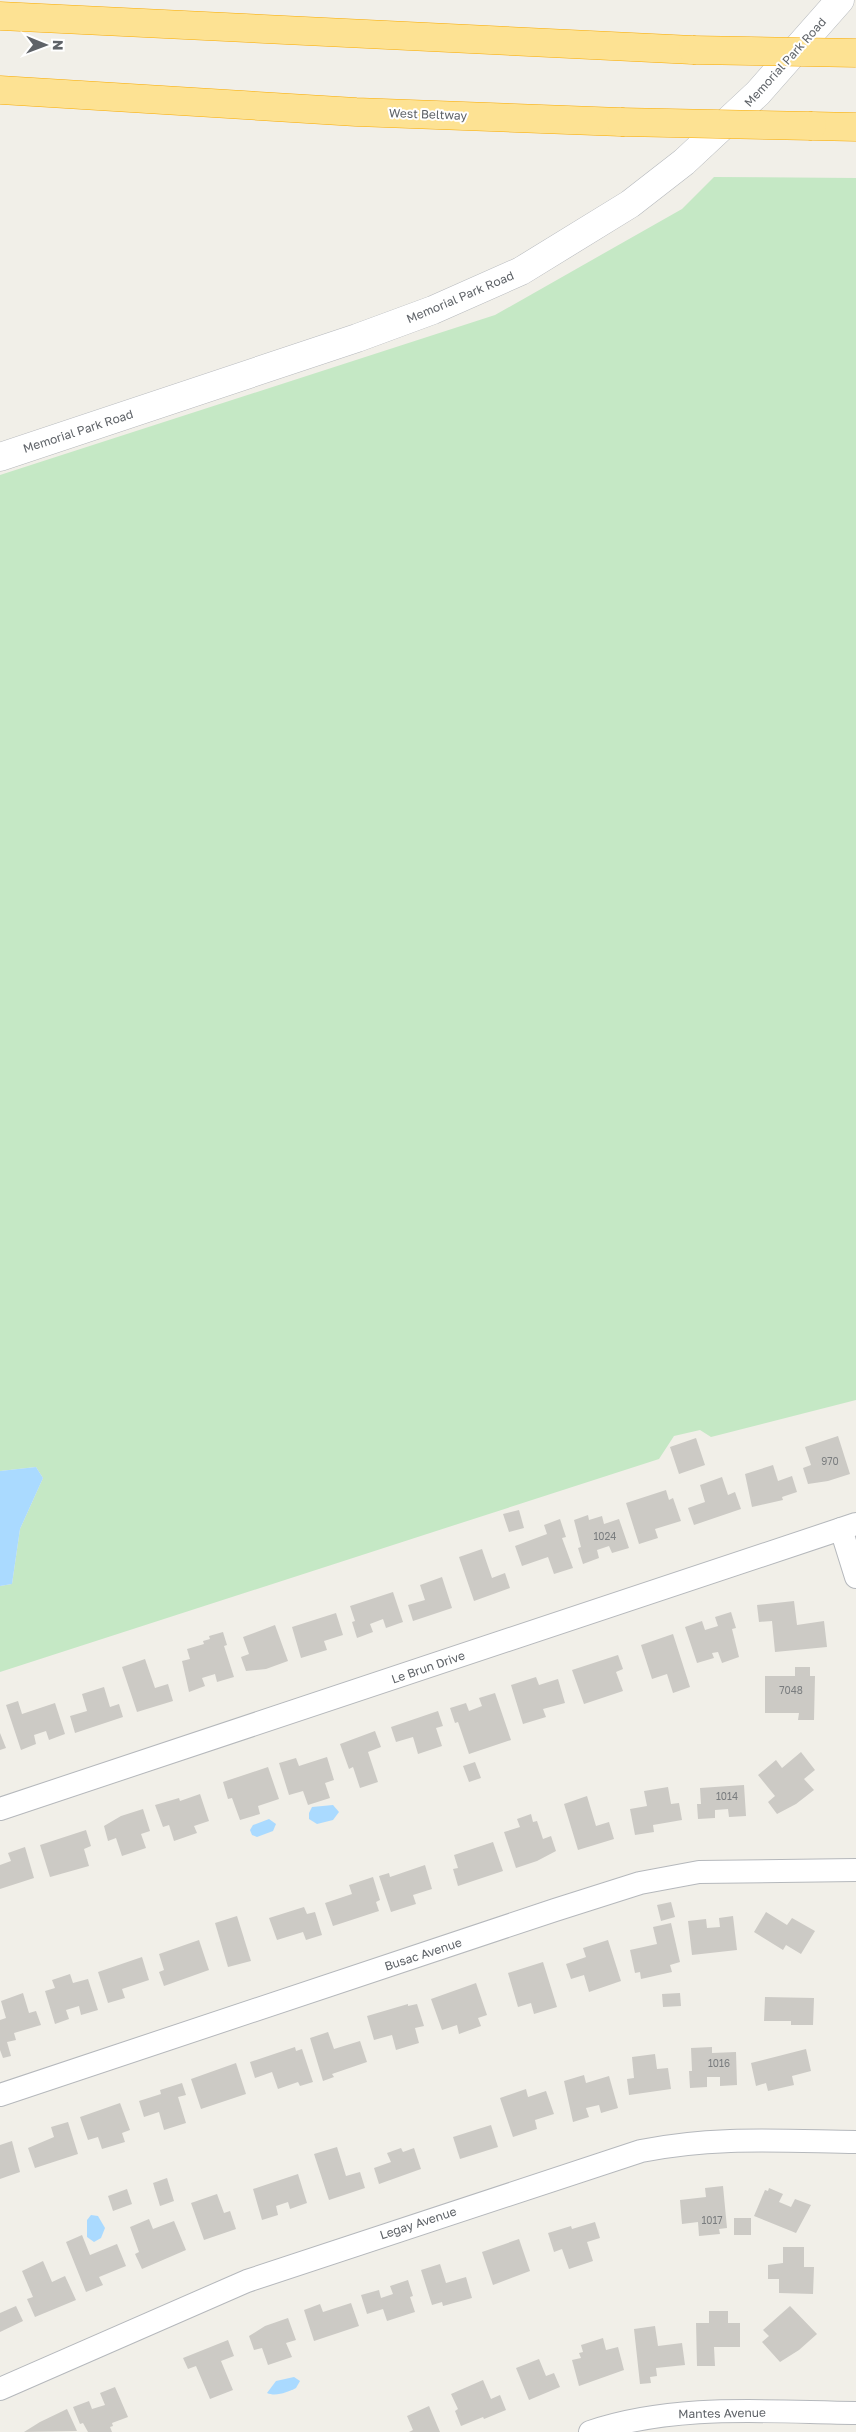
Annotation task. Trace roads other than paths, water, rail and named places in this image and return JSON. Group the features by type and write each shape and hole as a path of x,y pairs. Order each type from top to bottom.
{"highway":[{"path":"0,16 693,50 856,53"},
{"name":"West Beltway","path":"0,90 346,111 621,122 856,126"}],"street":[{"name":"Memorial Park Road","path":"0,457 358,338 433,310 521,271 630,204 684,162 758,93 840,0"},
{"path":"848,1526 856,1577"},
{"name":"Le Brun Drive","path":"0,1809 848,1526"},
{"name":"Busac Avenue","path":"0,2095 640,1883 699,1872 856,1870"},
{"name":"Legay Avenue","path":"0,2389 248,2281 641,2151 681,2143 728,2140 856,2142"},
{"name":"Mantes Avenue","path":"590,2432 638,2419 685,2412 856,2413"}],"water":[{"path":"36,1467 43,1478 20,1529 12,1584 0,1586 0,1471"},
{"path":"333,1805 339,1812 333,1820 317,1824 309,1819 312,1807"},
{"path":"269,1819 276,1824 273,1831 257,1837 252,1835 250,1830 253,1825"},
{"path":"91,2215 98,2216 105,2228 101,2238 94,2242 87,2237 87,2220"},
{"path":"294,2377 300,2381 296,2388 278,2394 267,2393 276,2381"}]}
